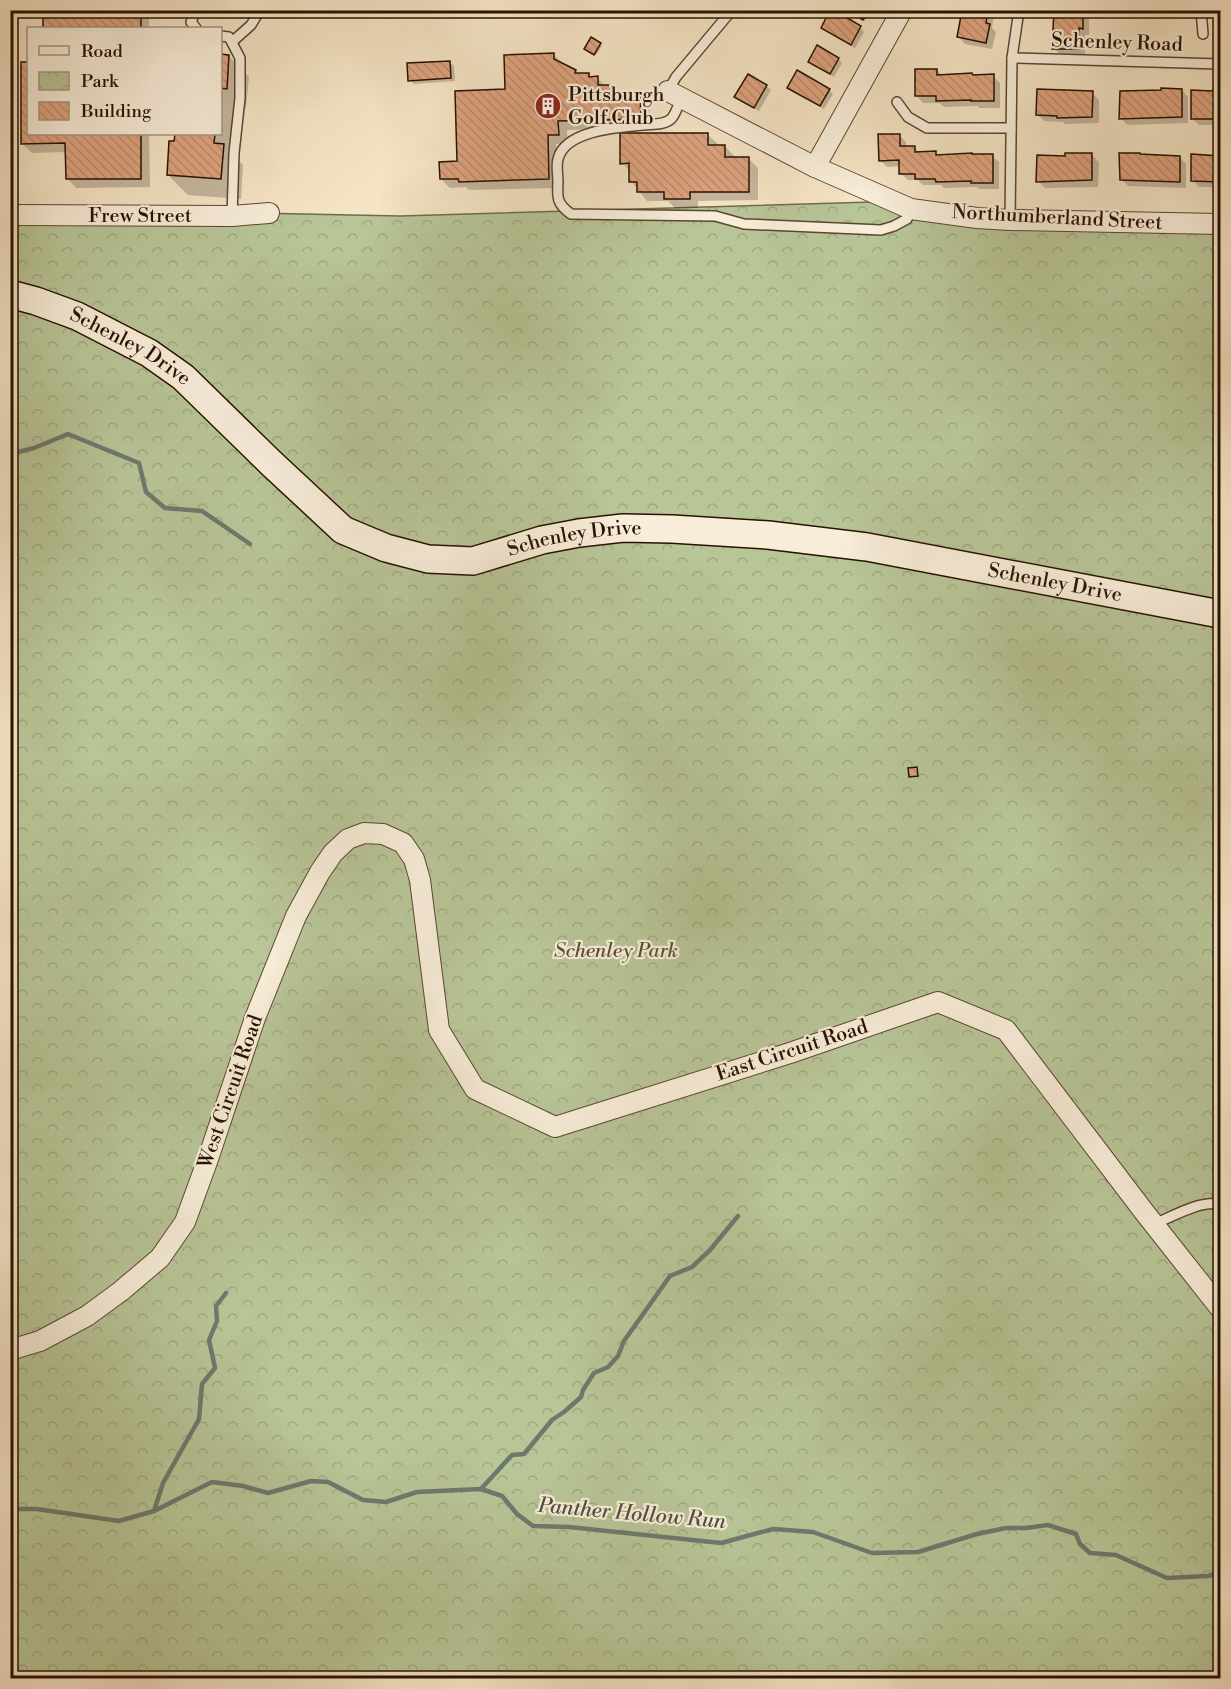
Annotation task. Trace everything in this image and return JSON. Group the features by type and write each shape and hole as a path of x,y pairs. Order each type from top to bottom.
{"street":[{"path":"815,167 902,10"},
{"name":"Northumberland Street","path":"675,95 815,167 911,209 1010,220 1221,224"},
{"name":"Frew Street","path":"10,215 232,216 269,213"},
{"name":"Schenley Drive","path":"10,294 76,316 149,353 183,376 343,530 386,548 428,559 473,561 542,540 623,528 768,535 867,547 1221,614"},
{"name":"West Circuit Road","path":"10,1350 39,1341 87,1316 160,1258 185,1222 255,1018 296,916 333,853 348,839 364,833 383,834 403,843 414,859"},
{"name":"East Circuit Road","path":"414,859 420,880 439,1030 475,1089 555,1127 790,1053 938,1002 1006,1030 1221,1308"}],"lane":[{"path":"195,27 191,22 198,10"},
{"path":"232,42 250,25 260,10"},
{"path":"732,10 676,77 672,118 664,123 586,134 563,148 558,159 557,198 562,208 571,214 715,216 744,224 881,230 907,219 911,209"},
{"path":"1010,220 1012,58 1019,10"},
{"name":"Schenley Road","path":"1201,10 1203,34"},
{"path":"222,36 229,37 240,58 240,98 234,153 232,216"},
{"name":"Schenley Road","path":"1012,58 1221,64"},
{"path":"897,102 908,117 927,128 1011,128"},
{"path":"1154,1224 1187,1210 1214,1203 1221,1204"}],"green space":[{"name":"Schenley Park","path":"907,201 1010,220 1220,224 1220,1678 11,1678 11,208 400,216"}],"building":[{"path":"43,10 141,10 141,27 43,27"},
{"path":"830,10 834,10 861,26 851,45 821,28"},
{"path":"850,10 869,10 863,20 849,12"},
{"path":"960,10 988,10 986,23 990,24 986,43 957,37"},
{"path":"1054,10 1083,10 1083,29 1079,28 1079,49 1052,49"},
{"path":"591,37 601,43 594,55 584,49"},
{"path":"817,45 839,58 830,74 808,62"},
{"name":"Pittsburgh Golf Club","path":"554,53 554,59 576,70 575,73 589,73 589,77 598,76 598,85 612,85 612,93 640,93 641,119 558,121 559,135 548,135 549,179 459,182 458,179 440,179 439,162 457,161 455,91 505,89 504,55"},
{"path":"222,54 229,55 227,89 222,88"},
{"path":"450,61 451,78 408,81 407,63"},
{"path":"21,62 27,62 27,135 141,135 141,179 66,179 65,143 21,144"},
{"path":"915,69 937,69 937,75 994,74 994,101 936,101 936,96 915,96"},
{"path":"797,70 830,89 820,106 787,88"},
{"path":"748,74 767,85 754,108 734,97"},
{"path":"1161,88 1182,89 1182,117 1119,119 1120,91 1161,90"},
{"path":"1037,89 1093,91 1092,117 1057,118 1057,116 1036,115"},
{"path":"1213,89 1220,89 1220,117 1191,119 1191,90 1213,91"},
{"name":"Pittsburgh Golf Club","path":"620,133 708,133 708,145 725,145 725,157 749,157 749,192 690,192 690,199 664,199 664,192 637,192 637,182 629,182 629,163 620,164"},
{"path":"878,134 900,134 900,146 915,146 915,152 936,151 936,155 993,154 993,183 936,182 935,179 915,179 915,174 899,174 899,160 879,161"},
{"path":"175,135 215,135 214,143 224,144 221,179 167,175 169,141 174,141"},
{"path":"1065,153 1092,153 1092,180 1036,182 1037,155 1065,156"},
{"path":"1119,153 1180,156 1180,182 1120,180"},
{"path":"1191,154 1220,156 1220,182 1191,181"},
{"path":"917,767 918,776 909,777 908,768"}],"waterway":[{"path":"10,454 34,448 68,434 139,463 146,492 165,508 202,511 250,544"},
{"path":"481,1489 512,1455 524,1454 552,1420 581,1397 594,1373 608,1367 618,1356 624,1341 670,1276 692,1267 710,1250 738,1216"},
{"path":"154,1511 163,1483 199,1419 202,1384 215,1368 209,1340 217,1321 216,1306 226,1293"},
{"name":"Panther Hollow Run","path":"10,1509 37,1509 119,1521 154,1511 212,1482 243,1486 268,1493 311,1481 328,1482 363,1500 386,1502 417,1492 481,1489 502,1496 517,1514 533,1526 569,1527 721,1543 773,1529 813,1532 872,1553 918,1552 977,1534 1006,1528 1048,1525 1076,1534 1080,1544 1090,1553 1116,1555 1167,1578 1208,1576 1220,1573"}],"place":[{"name":"Pittsburgh Golf Club","path":"548,106"}]}
